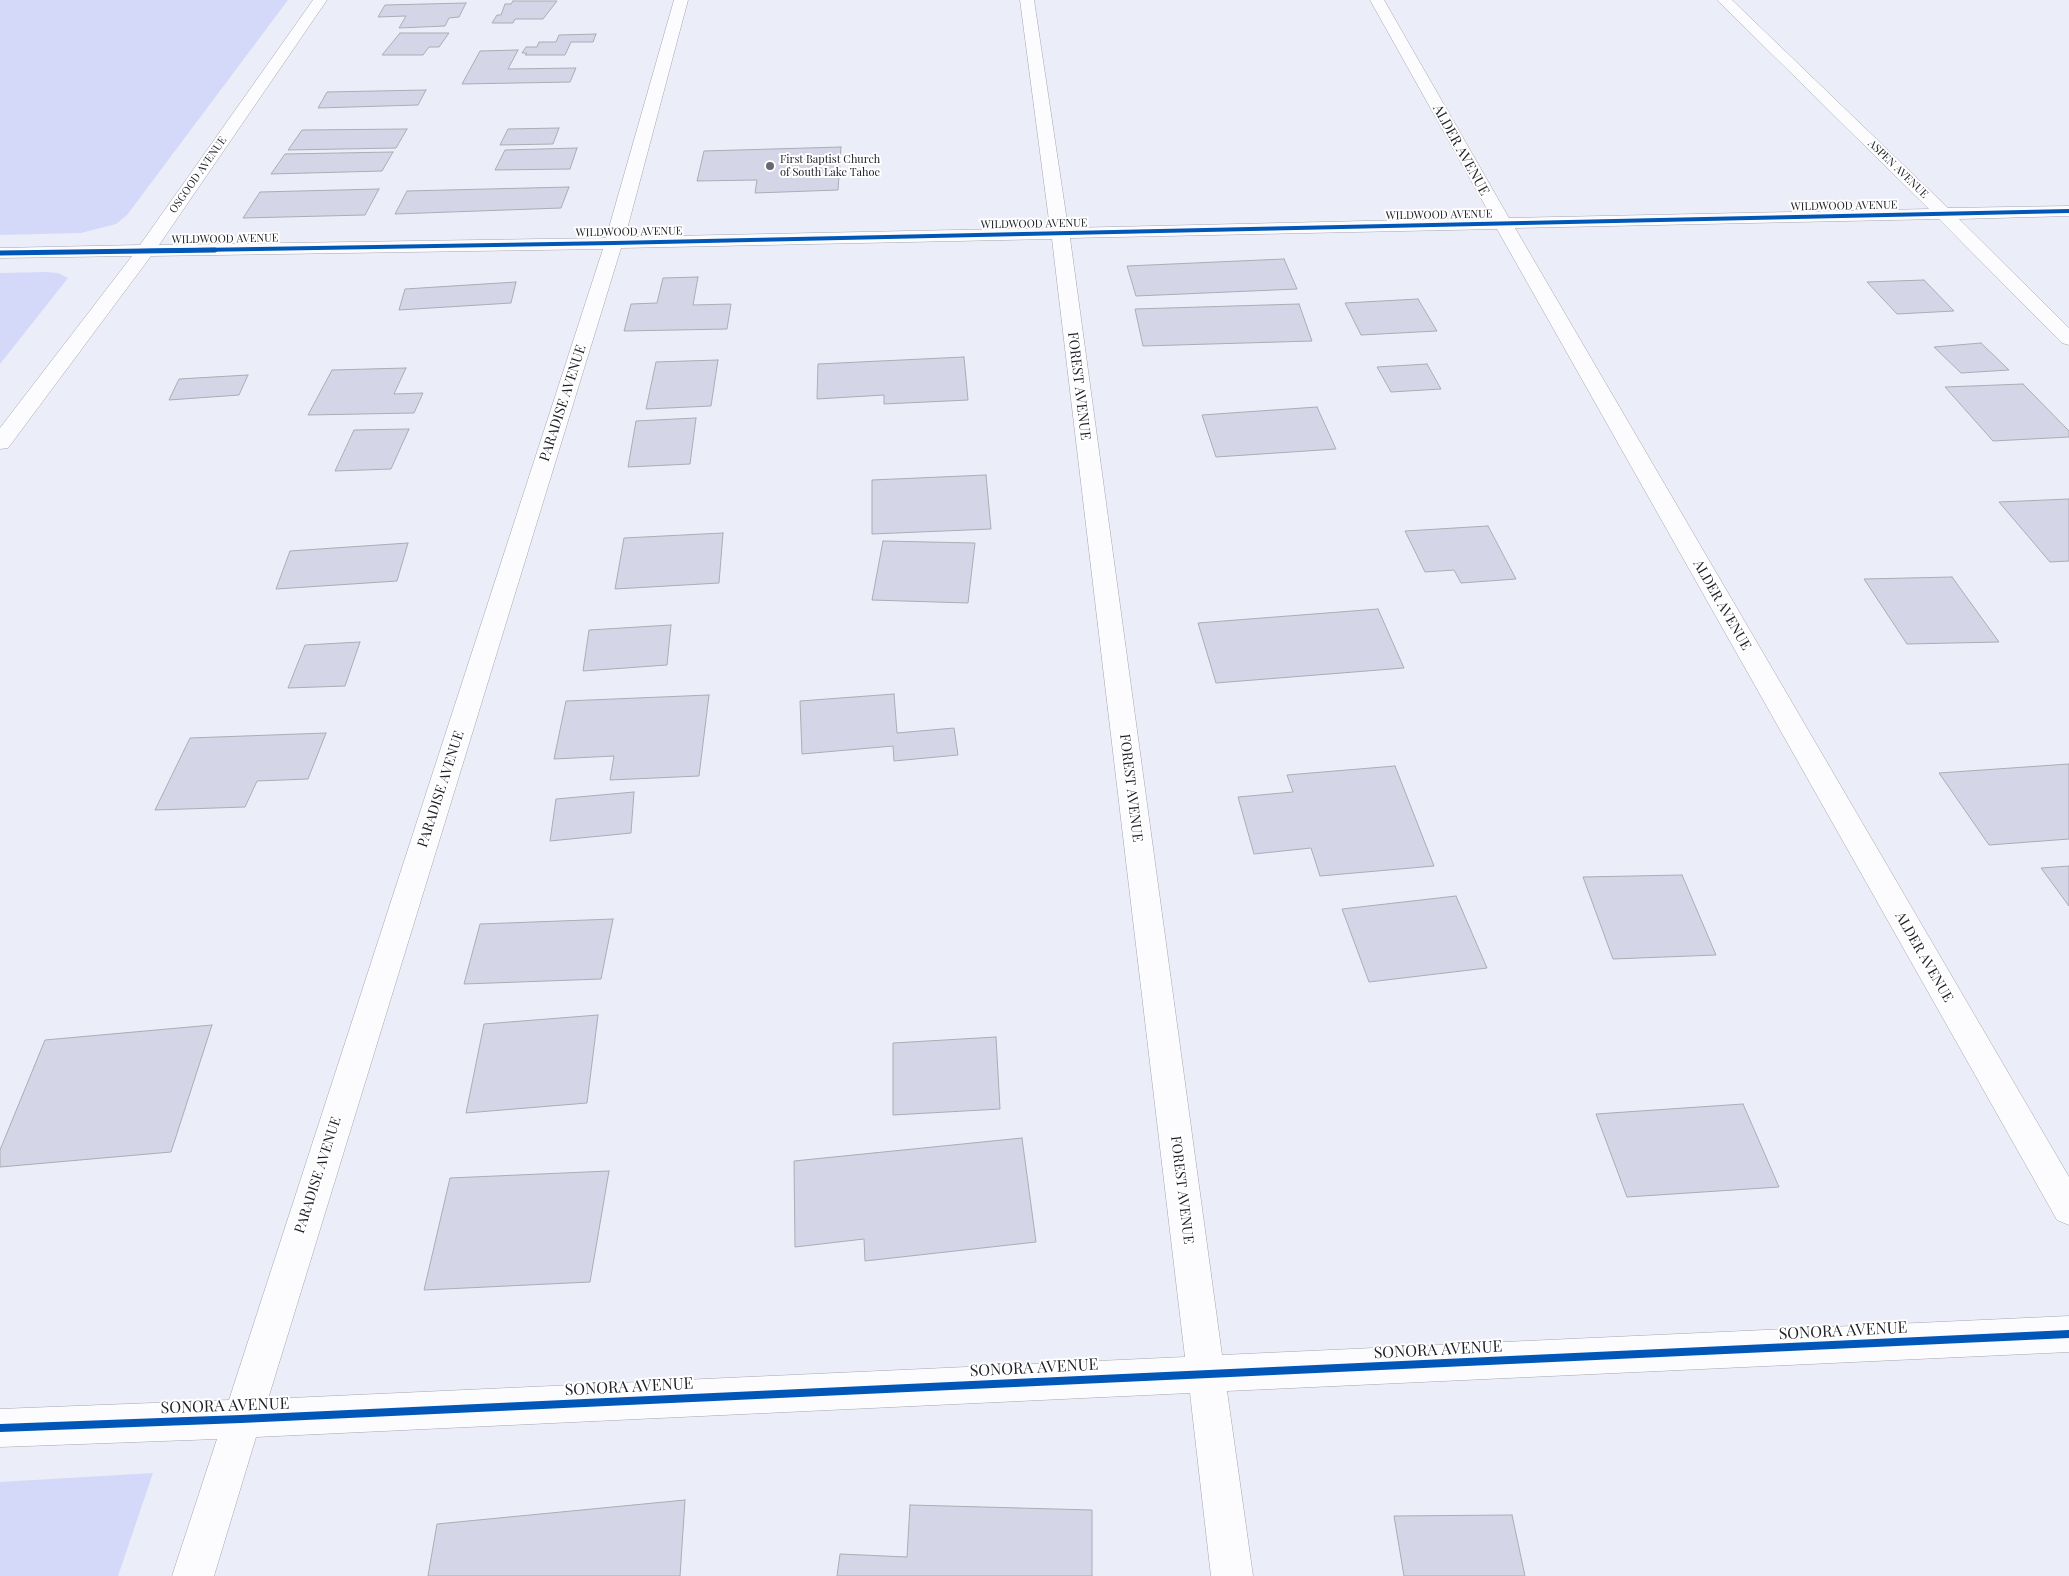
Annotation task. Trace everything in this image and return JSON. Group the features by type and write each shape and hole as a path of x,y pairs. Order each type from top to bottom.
{"street":[{"name":"OSGOOD AVENUE","path":"0,443 146,250 320,0"},
{"name":"PARADISE AVENUE","path":"193,1576 241,1419 614,243 681,0"},
{"name":"FOREST AVENUE","path":"1028,0 1060,233 1232,1576"},
{"name":"ALDER AVENUE","path":"1377,0 2069,1209"},
{"name":"ASPEN AVENUE","path":"1724,0 1944,214 2069,339"},
{"name":"WILDWOOD AVENUE","path":"0,253 614,243 2069,211"},
{"name":"SONORA AVENUE","path":"0,1428 241,1419 2069,1334"}],"shaded area":[{"path":"0,0 288,0 127,215 116,224 81,233 0,235"},
{"path":"0,273 58,273 68,278 0,364"},
{"path":"153,1473 118,1576 0,1576 0,1482"}],"building":[{"path":"513,1 557,1 543,19 515,19 513,23 492,23 497,15 501,15 505,4 511,4"},
{"path":"466,3 459,17 449,18 445,26 399,28 406,16 378,17 385,5"},
{"path":"400,33 449,33 439,47 429,47 423,55 382,55"},
{"path":"596,34 593,42 571,42 565,55 525,55 527,53 522,53 526,47 537,47 539,42 556,42 559,35"},
{"path":"518,50 508,69 576,68 570,82 462,84 480,51"},
{"path":"426,90 418,105 318,108 327,92"},
{"path":"559,128 553,144 500,145 508,129"},
{"path":"407,129 396,148 288,150 302,130"},
{"name":"First Baptist Church of South Lake Tahoe","path":"841,147 838,190 755,193 757,180 697,181 704,151"},
{"path":"577,148 570,169 495,170 505,150"},
{"path":"393,152 382,171 271,174 285,154"},
{"path":"569,187 561,208 395,214 407,191"},
{"path":"379,189 365,215 243,218 260,192"},
{"path":"1284,259 1297,289 1136,296 1127,266"},
{"path":"698,277 693,305 731,304 727,329 624,331 631,304 657,303 663,278"},
{"path":"1924,280 1954,311 1897,314 1867,282"},
{"path":"516,282 511,303 399,310 405,289"},
{"path":"1418,299 1437,331 1361,335 1345,303"},
{"path":"1299,304 1312,341 1143,346 1135,309"},
{"path":"1981,343 2009,370 1961,373 1934,347"},
{"path":"964,357 968,400 884,404 884,395 817,399 818,364"},
{"path":"718,360 711,406 646,409 656,362"},
{"path":"1427,364 1441,389 1391,392 1377,367"},
{"path":"406,368 394,394 423,393 414,413 308,415 332,370"},
{"path":"248,375 239,395 169,400 179,379"},
{"path":"2023,384 2069,431 2069,437 1993,441 1945,387"},
{"path":"1317,407 1336,449 1216,457 1202,415"},
{"path":"696,418 690,464 628,467 636,421"},
{"path":"409,429 391,469 335,471 354,430"},
{"path":"986,475 991,529 872,534 872,480"},
{"path":"2069,499 2069,561 2050,562 1999,502"},
{"path":"1488,526 1516,579 1461,583 1454,570 1425,572 1405,531"},
{"path":"723,533 719,583 615,589 624,538"},
{"path":"883,541 975,543 968,603 872,600"},
{"path":"408,543 397,581 276,589 290,551"},
{"path":"1952,577 1999,642 1907,644 1864,579"},
{"path":"1378,609 1404,668 1216,683 1198,623"},
{"path":"671,625 667,665 583,671 589,630"},
{"path":"360,642 345,686 288,688 305,645"},
{"path":"894,694 897,733 954,728 958,755 894,761 893,746 802,754 800,701"},
{"path":"709,695 699,776 610,780 614,756 554,759 566,701"},
{"path":"326,733 308,779 257,781 245,807 155,810 190,738"},
{"path":"2069,764 2069,839 1989,845 1939,773"},
{"path":"1395,766 1434,866 1320,876 1311,848 1254,854 1238,797 1293,792 1287,775"},
{"path":"634,792 631,833 550,841 556,799"},
{"path":"2069,866 2069,906 2041,868"},
{"path":"1682,875 1716,955 1613,959 1583,877"},
{"path":"1456,896 1487,968 1369,982 1342,909"},
{"path":"613,919 601,979 464,984 480,924"},
{"path":"598,1015 587,1103 466,1113 484,1024"},
{"path":"212,1025 171,1152 0,1167 0,1150 45,1040"},
{"path":"996,1037 1000,1109 893,1115 893,1043"},
{"path":"1743,1104 1779,1187 1627,1197 1596,1114"},
{"path":"1022,1138 1036,1242 865,1261 864,1239 795,1247 794,1161"},
{"path":"609,1171 590,1282 424,1290 450,1178"},
{"path":"685,1500 680,1576 428,1576 437,1524"},
{"path":"910,1505 1092,1510 1092,1576 837,1576 840,1554 907,1557"},
{"path":"1512,1515 1525,1576 1404,1576 1394,1516"}],"cycle path":[{"path":"0,253 614,243 2069,211"},
{"path":"0,1428 241,1419 2069,1334"}],"place":[{"name":"First Baptist Church of South Lake Tahoe","path":"770,166"}]}
